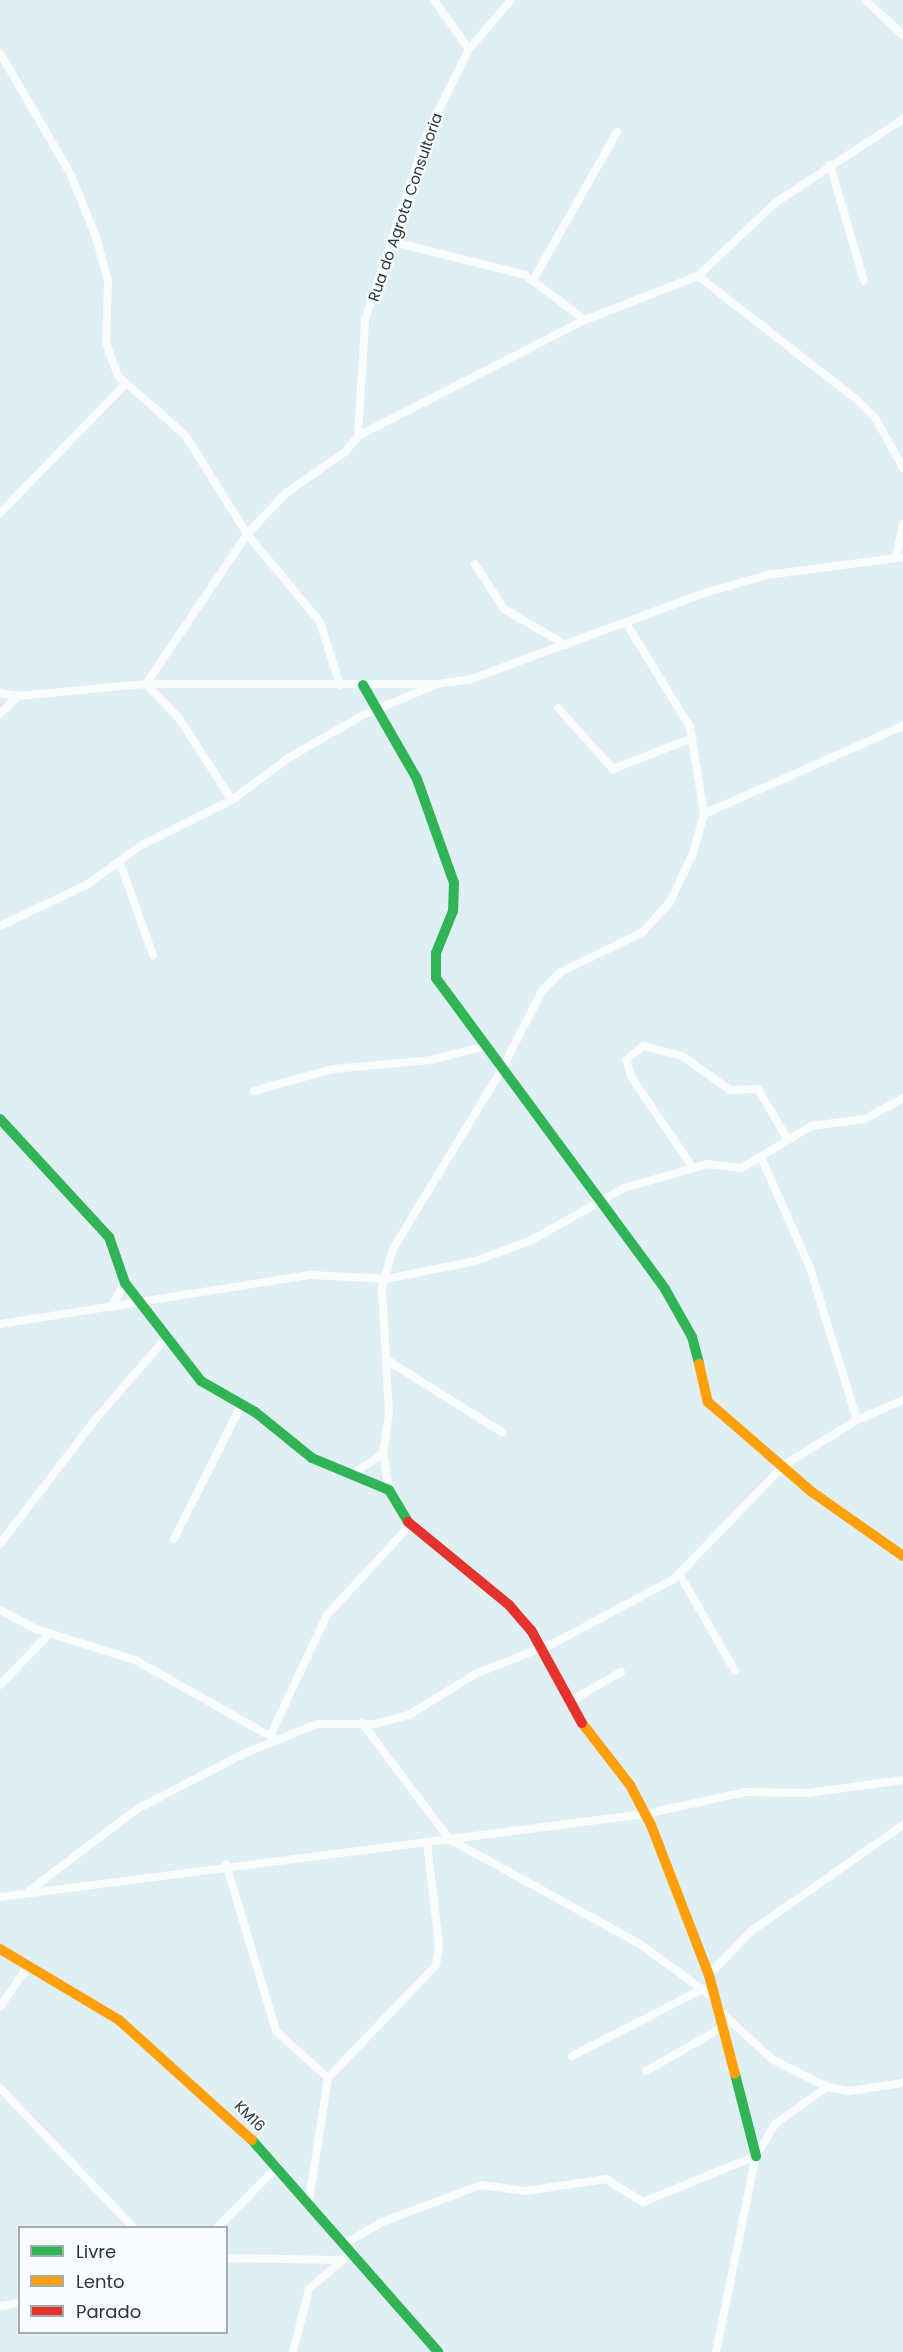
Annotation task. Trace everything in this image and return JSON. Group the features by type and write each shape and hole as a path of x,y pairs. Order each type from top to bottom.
{"street":[{"path":"434,0 469,49"},
{"name":"Rua do Agrota Consultoria","path":"358,436 365,321 428,134 469,49 511,0"},
{"path":"865,0 903,35"},
{"path":"0,53 78,191 108,281 106,343 124,385 178,428 247,534 320,622 339,685"},
{"path":"146,684 247,534 286,493 345,452 358,436 585,320 698,276 732,239 830,165 903,119"},
{"path":"532,280 617,132"},
{"path":"830,165 864,281"},
{"path":"393,242 532,280 585,320"},
{"path":"698,276 856,399 876,419 903,468"},
{"path":"0,513 124,385"},
{"path":"0,926 72,893 120,863 140,846 232,800 290,757 376,710 437,684 512,667 626,623 767,575 899,557 903,524"},
{"path":"475,564 504,609 566,645"},
{"path":"626,623 687,717 704,814 690,864 659,916 631,942 550,980 502,1069 393,1249 386,1279 387,1360 383,1454 389,1490 410,1525 509,1605 541,1644 569,1702 645,1814 709,1975 756,2157"},
{"path":"146,684 178,717 232,800"},
{"path":"0,693 18,696 146,684 437,684"},
{"path":"363,685 417,779 454,883 453,910 436,953 436,978 665,1288 692,1337 708,1402 784,1465 903,1556"},
{"path":"0,714 18,696"},
{"path":"558,708 613,769 692,738"},
{"path":"704,814 903,726"},
{"path":"120,863 153,955"},
{"path":"254,1091 333,1069 431,1060 486,1046"},
{"path":"693,1168 632,1078 626,1060 643,1046 682,1056 730,1090 758,1089 788,1140"},
{"path":"0,1324 311,1275 386,1279 505,1251 624,1188 693,1168 742,1168 822,1122 865,1119 903,1098"},
{"path":"0,1119 109,1237 125,1283 141,1301 165,1339 201,1380 241,1405 312,1458 389,1490"},
{"path":"761,1158 810,1268 857,1420"},
{"path":"111,1307 125,1283"},
{"path":"0,1544 165,1339"},
{"path":"387,1360 502,1432"},
{"path":"29,1891 137,1809 273,1738 317,1724 362,1723 409,1716 464,1680 541,1644 554,1643 680,1575 784,1465 857,1420 903,1400"},
{"path":"174,1539 241,1405"},
{"path":"353,1474 383,1454"},
{"path":"273,1738 327,1615 410,1525"},
{"path":"680,1575 735,1671"},
{"path":"0,1610 50,1633 135,1660 273,1738"},
{"path":"0,1685 50,1633"},
{"path":"569,1702 621,1672"},
{"path":"362,1723 449,1839 640,1944 703,1989 772,2060 827,2087 849,2091 903,2083"},
{"path":"0,1897 226,1864 427,1843 645,1814 745,1792 808,1793 903,1780"},
{"path":"709,1975 750,1932 903,1825"},
{"path":"309,2201 328,2078 436,1965 439,1945 427,1843"},
{"path":"226,1864 276,2031 328,2078"},
{"name":"KM16","path":"0,1949 139,2035 278,2166 438,2352"},
{"path":"0,2007 29,1965"},
{"path":"572,2056 703,1989"},
{"path":"646,2071 721,2028"},
{"path":"716,2352 756,2157 775,2124 827,2087"},
{"path":"0,2088 132,2226"},
{"path":"293,2352 309,2289 349,2247 382,2222 481,2185 526,2191 606,2179 643,2202 756,2157"},
{"path":"220,2226 278,2166"},
{"path":"228,2258 338,2260"},
{"path":"0,2306 18,2303"}],"traffic: fast":[{"path":"363,685 417,779 454,883 453,911 436,953 436,978 665,1289 692,1337 699,1364"},
{"path":"0,1119 109,1237 125,1283 201,1381 255,1412 312,1458 389,1490 408,1522"},
{"path":"735,2074 756,2156"},
{"path":"252,2140 438,2352"}],"traffic: slow":[{"path":"699,1364 708,1402 812,1492 903,1556"},
{"path":"582,1723 630,1785 651,1825 709,1975 735,2074"},
{"path":"0,1949 119,2020 252,2140"}],"traffic: jam":[{"path":"408,1522 509,1605 531,1630 582,1723"}]}
